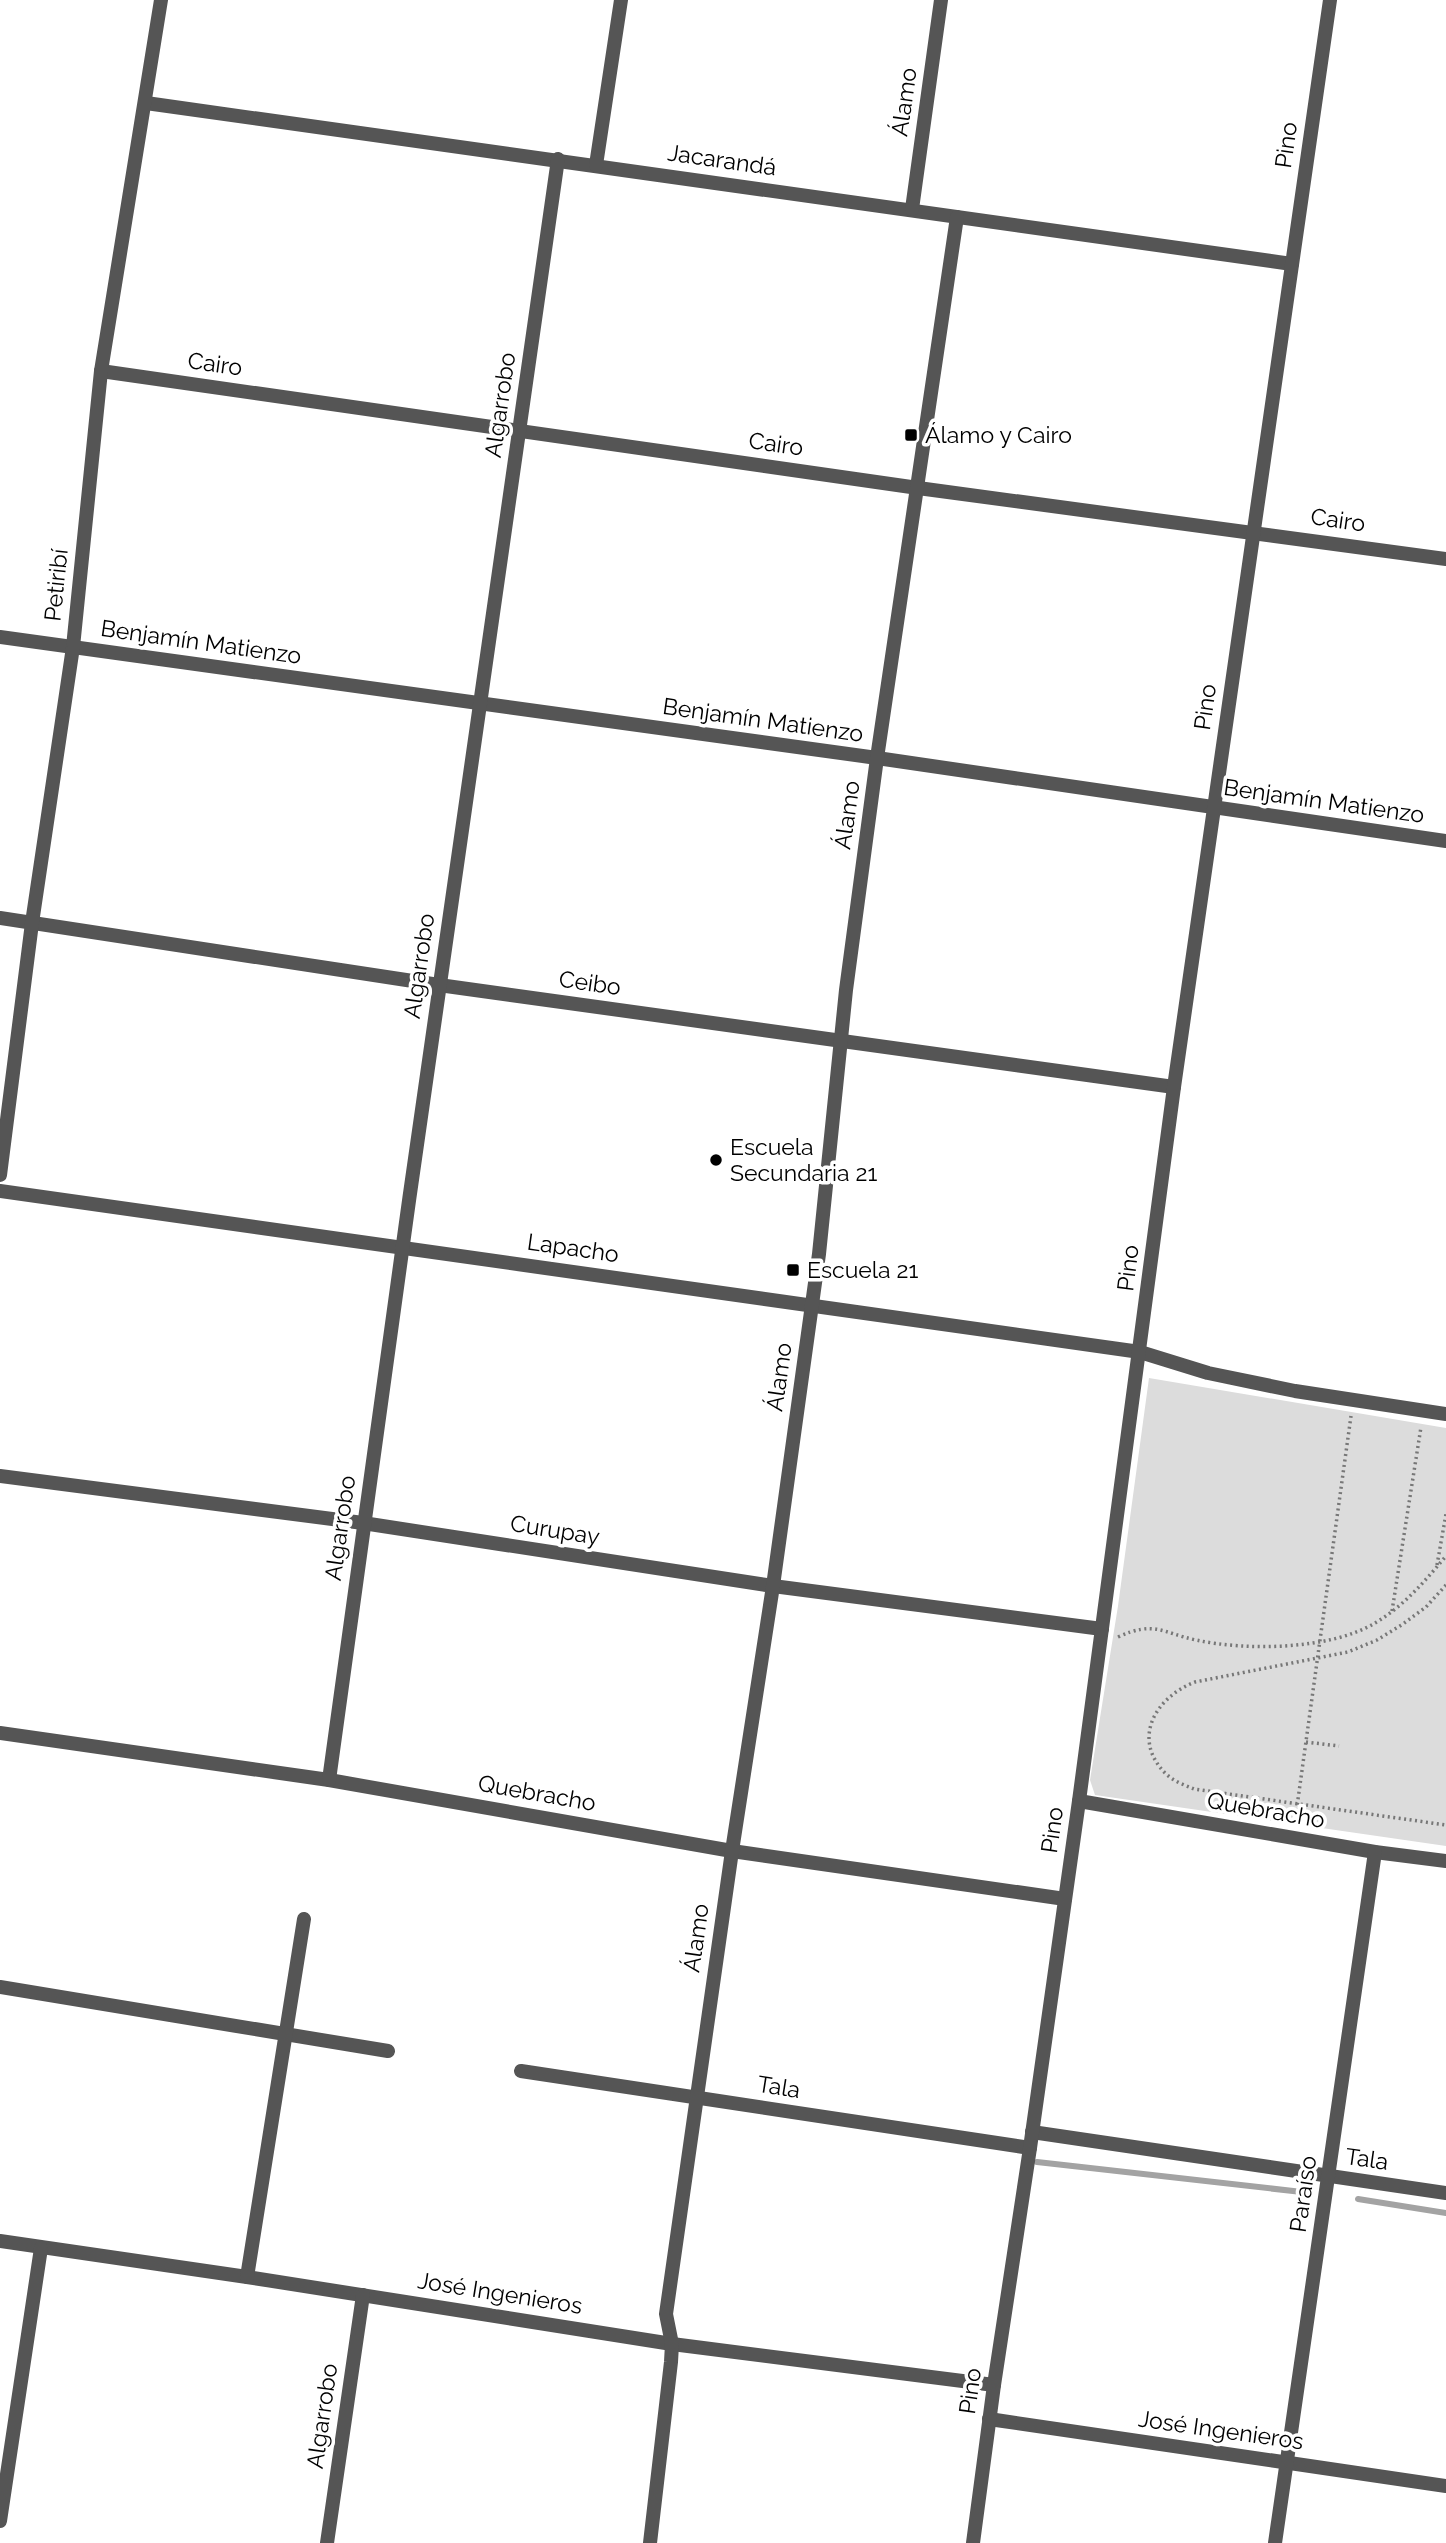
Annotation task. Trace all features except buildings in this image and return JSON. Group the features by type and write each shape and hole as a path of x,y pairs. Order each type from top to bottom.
{"street":[{"name":"Petiribí","path":"0,1175 32,923 73,647 101,371 162,0"},
{"path":"596,165 621,0"},
{"name":"Álamo","path":"912,209 941,0"},
{"name":"Pino","path":"974,2543 989,2419 1079,1801 1174,1087 1330,0"},
{"name":"Jacarandá","path":"146,103 1292,264"},
{"name":"Algarrobo","path":"329,1780 402,1246 558,159"},
{"name":"Álamo","path":"650,2543 672,2344 666,2314 812,1306 841,1040 877,758 957,217"},
{"name":"Cairo","path":"101,371 918,488 1446,559"},
{"name":"Benjamín Matienzo","path":"0,637 877,758 1446,841"},
{"name":"Ceibo","path":"0,918 439,985 1174,1087"},
{"name":"Lapacho","path":"0,1191 1140,1352 1208,1373 1446,1414"},
{"name":"Curupay","path":"0,1476 363,1523 773,1586 1102,1629"},
{"name":"Quebracho","path":"0,1733 329,1780 732,1851 1065,1899"},
{"name":"Quebracho","path":"1079,1801 1375,1852 1446,1861"},
{"name":"Paraíso","path":"1275,2543 1375,1852"},
{"path":"247,2277 304,1919"},
{"path":"0,1987 388,2051"},
{"name":"Tala","path":"522,2071 1030,2148"},
{"name":"Tala","path":"1032,2133 1446,2193"},
{"name":"José Ingenieros","path":"0,2241 672,2344 994,2385"},
{"path":"0,2521 41,2248"},
{"name":"Algarrobo","path":"327,2543 363,2295"},
{"name":"José Ingenieros","path":"989,2419 1446,2486"}],"path":[{"path":"1293,1838 1353,1400"},
{"path":"1392,1611 1423,1411"},
{"path":"1437,1567 1446,1514"},
{"path":"1100,1644 1151,1628 1193,1640 1229,1646 1268,1646 1344,1635 1373,1624 1392,1611 1446,1556"},
{"path":"1446,1585 1418,1613 1377,1640 1348,1652 1181,1687 1157,1709 1149,1736 1151,1750 1166,1774 1194,1790 1446,1825"},
{"path":"1306,1742 1339,1746"}],"shaded area":[{"path":"1149,1378 1446,1428 1446,1846 1095,1795 1090,1780 1118,1606"}],"waterway":[{"path":"1037,2162 1302,2192"},
{"path":"1358,2199 1446,2213"}],"place":[{"name":"Álamo y Cairo","path":"911,435"},
{"name":"Escuela Secundaria 21","path":"716,1160"},
{"name":"Escuela 21","path":"793,1270"}]}
